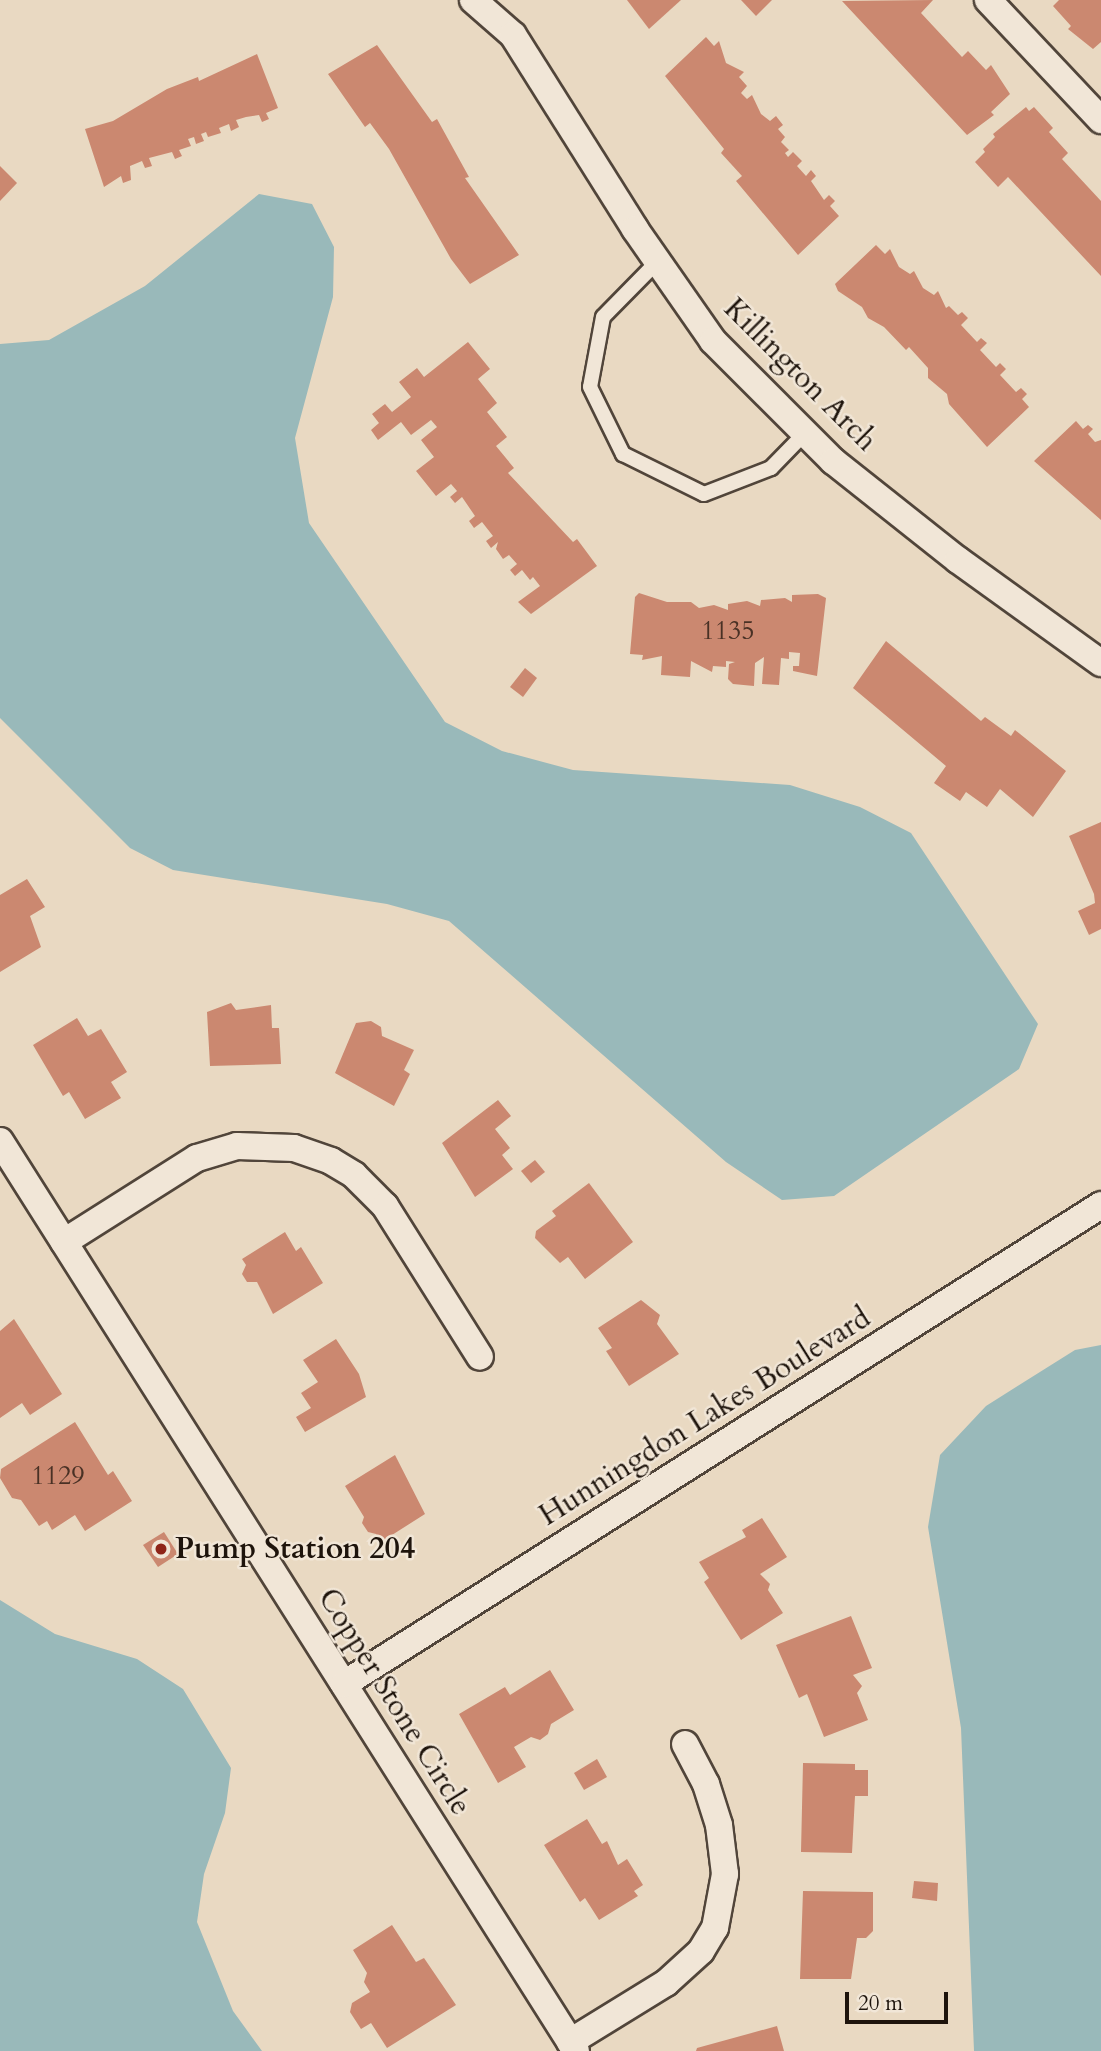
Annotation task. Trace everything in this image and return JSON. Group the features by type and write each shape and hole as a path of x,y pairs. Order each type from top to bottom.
{"street":[{"name":"Killington Arch","path":"472,0 513,35 658,261 713,341 805,433 958,560 1101,663"},
{"path":"994,2 1101,120"},
{"name":"Copper Stone Circle","path":"0,1141 573,2047"},
{"path":"64,1242 197,1158 237,1146 294,1148 331,1161 354,1175 385,1206 480,1357"},
{"name":"Hunningdon Lakes Boulevard","path":"344,1684 1101,1205"},
{"path":"573,2047 666,1983 701,1951 715,1928 725,1874 719,1825 706,1784 685,1744"}],"lane":[{"path":"658,261 603,317 590,387 623,454 704,494 771,468 805,433"}],"water":[{"path":"259,194 312,204 334,247 333,297 295,438 309,523 445,722 502,751 573,770 790,785 860,807 911,833 1038,1024 1019,1069 834,1196 782,1200 726,1162 449,921 387,904 173,870 130,848 0,718 0,344 49,340 145,286"},
{"path":"1101,1345 1101,2051 974,2051 961,1728 928,1527 940,1455 986,1406 1075,1350"},
{"path":"0,1600 55,1634 137,1659 183,1689 231,1768 225,1813 204,1874 197,1922 233,2011 262,2051 0,2051"}],"building":[{"path":"627,0 681,0 649,29"},
{"path":"741,0 772,0 756,16"},
{"path":"933,0 921,13 962,57 968,51 986,70 991,65 1010,94 991,112 994,115 967,135 842,1"},
{"path":"1059,0 1101,0 1101,42 1093,49 1068,29 1071,26 1053,6"},
{"path":"706,37 714,46 719,41 726,63 744,72 739,77 747,86 741,93 747,99 752,95 761,114 770,121 776,116 783,125 778,129 785,137 781,142 789,150 785,153 788,157 793,152 802,161 797,166 806,176 811,170 816,176 811,181 824,200 829,195 835,201 830,206 839,216 798,255 736,181 742,176 721,153 724,149 665,76"},
{"path":"377,45 432,122 437,119 469,177 465,178 519,255 470,284 451,259 389,149 370,123 365,127 328,74"},
{"path":"257,54 278,108 266,113 269,119 262,122 259,115 246,117 236,120 239,127 231,131 229,124 219,128 221,133 208,137 206,132 201,134 204,141 196,144 194,137 188,139 191,146 179,150 182,156 175,159 172,152 149,158 152,166 145,168 142,161 130,166 131,180 123,183 121,176 104,187 85,129 113,121 167,89 198,77 199,81"},
{"path":"1026,107 1029,111 1034,107 1053,128 1049,132 1068,153 1062,159 1101,201 1101,276 1008,177 998,187 975,162 995,137 993,134"},
{"path":"0,166 17,183 0,201"},
{"path":"876,245 885,254 890,249 899,267 910,274 914,271 923,288 934,295 938,291 946,308 949,306 958,315 962,312 968,318 961,325 977,342 981,338 987,343 980,350 996,367 1000,363 1006,369 1000,375 1016,392 1021,388 1027,394 1022,399 1029,407 987,447 949,404 947,394 928,378 928,368 909,347 906,350 884,327 868,318 862,307 838,291 835,284"},
{"path":"468,342 490,369 478,379 497,403 487,412 507,437 496,446 514,468 508,473 573,542 577,539 597,566 531,614 518,602 540,586 533,577 530,580 522,570 515,576 510,570 517,564 509,555 503,559 496,549 498,542 491,548 486,541 493,536 482,522 474,528 469,521 475,516 462,497 455,503 450,497 457,491 451,484 436,496 416,471 434,457 421,440 437,427 431,420 411,435 401,422 378,440 371,430 379,423 372,414 385,404 392,412 411,397 399,382 417,368 424,377"},
{"path":"1076,421 1083,429 1088,425 1093,429 1088,434 1095,442 1101,440 1101,520 1034,461"},
{"path":"639,593 667,602 691,602 699,608 714,605 728,610 728,604 747,601 760,606 761,600 785,598 792,602 792,595 818,594 826,598 817,676 793,671 793,666 799,666 800,653 789,652 789,659 781,658 779,685 762,684 764,657 755,663 754,686 733,684 728,679 729,664 735,662 726,661 726,667 713,666 712,672 691,661 690,677 661,675 662,656 642,660 643,655 630,654 635,597"},
{"path":"886,641 981,721 985,717 1011,736 1015,730 1066,771 1033,817 1000,789 987,807 966,792 960,801 934,783 946,766 853,688"},
{"path":"525,668 537,678 523,697 510,687"},
{"path":"1101,822 1101,929 1089,935 1078,911 1095,903 1094,894 1069,836"},
{"path":"27,879 45,907 30,916 41,947 0,972 0,895"},
{"path":"231,1003 236,1010 271,1005 272,1028 279,1028 281,1064 210,1066 207,1012"},
{"path":"77,1018 88,1036 101,1029 127,1072 111,1082 121,1098 85,1119 69,1092 63,1096 33,1045"},
{"path":"371,1021 381,1027 382,1036 414,1050 404,1070 410,1074 394,1106 335,1073 356,1023"},
{"path":"498,1100 511,1116 495,1129 510,1148 502,1155 513,1169 475,1197 442,1143"},
{"path":"535,1160 545,1172 531,1183 521,1171"},
{"path":"589,1183 633,1242 585,1279 568,1257 560,1263 535,1238 536,1231 556,1216 552,1211"},
{"path":"285,1232 296,1251 301,1247 323,1283 273,1314 257,1282 247,1282 242,1274 246,1265 242,1259"},
{"path":"641,1300 660,1315 657,1324 679,1354 629,1386 606,1351 612,1348 598,1328"},
{"path":"14,1319 62,1394 30,1415 22,1403 0,1418 0,1331"},
{"path":"336,1339 359,1374 366,1397 305,1432 296,1417 311,1408 301,1393 318,1382 303,1360"},
{"path":"75,1422 108,1475 113,1471 132,1501 85,1531 75,1515 52,1530 47,1521 39,1526 21,1500 12,1498 0,1478 1,1469"},
{"path":"395,1455 425,1514 381,1542 376,1534 368,1532 362,1523 364,1517 345,1486"},
{"path":"762,1518 787,1557 760,1574 770,1584 768,1590 783,1613 741,1640 704,1582 709,1578 699,1562 746,1537 742,1530"},
{"name":"Pump Station 204","path":"164,1532 178,1554 158,1567 143,1545"},
{"path":"851,1616 872,1668 853,1675 862,1686 857,1693 868,1720 824,1737 807,1694 799,1698 776,1645"},
{"path":"550,1670 574,1710 551,1724 548,1734 540,1740 531,1737 514,1747 526,1767 498,1783 459,1714 505,1687 510,1695"},
{"path":"597,1759 607,1777 584,1790 574,1773"},
{"path":"803,1763 855,1764 855,1770 868,1770 868,1796 855,1796 852,1853 801,1852"},
{"path":"587,1819 602,1844 607,1841 618,1865 627,1859 643,1885 634,1891 638,1896 599,1920 585,1898 580,1902 544,1845"},
{"path":"914,1881 938,1883 937,1901 912,1898"},
{"path":"803,1891 873,1892 873,1931 866,1938 857,1938 851,1979 800,1979"},
{"path":"392,1925 416,1962 424,1958 456,2005 387,2048 371,2023 361,2029 350,2012 352,2003 370,1992 364,1982 367,1973 353,1950"},
{"path":"777,2026 784,2051 696,2051 697,2048"}],"place":[{"name":"Pump Station 204","path":"161,1549"}]}
